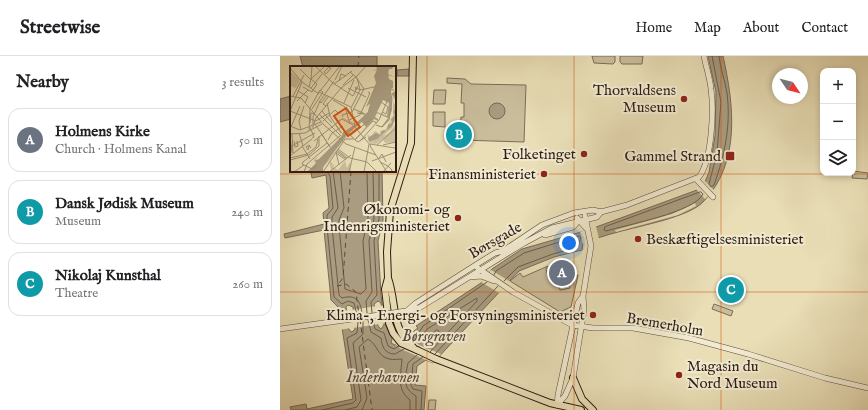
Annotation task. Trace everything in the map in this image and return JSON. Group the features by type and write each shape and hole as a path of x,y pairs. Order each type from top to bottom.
{"main road":[{"path":"413,56 411,142 391,206 386,252 388,278 392,288 396,324 401,340 416,350 436,359 558,405 581,410"},
{"path":"389,220 413,146 416,56"},
{"path":"573,378 582,399 594,410"},
{"path":"558,405 565,410"}],"street":[{"path":"704,56 712,95 711,133 703,171 696,179 711,196"},
{"name":"Børsgade","path":"407,310 495,253 503,251 542,225 574,213 593,210 601,212 627,205 696,179"},
{"path":"558,405 565,396 573,378 584,307 583,296 591,251 591,241 584,212"},
{"name":"Børsgade","path":"407,310 419,308 481,269 552,228 579,220 597,217 601,212"},
{"path":"574,213 587,229"},
{"name":"Bremerholm","path":"475,266 481,269 486,276 572,325 581,328 633,328 689,338 868,388"},
{"path":"467,278 486,276"},
{"path":"558,405 558,395 572,325 577,305 583,296"},
{"path":"280,329 407,310"}],"shaded area":[{"path":"592,56 615,56 615,62 613,64 594,63"},
{"path":"620,56 643,56 642,64 622,64 620,62"},
{"path":"447,78 465,79 471,84 526,85 524,142 460,140 461,117 464,117 464,103 461,103 462,84 447,83"},
{"path":"434,90 446,90 445,104 433,104"},
{"path":"433,112 445,112 445,127 433,126"},
{"path":"856,171 868,173 867,179 852,178 852,176 856,176"},
{"path":"548,266 546,269 549,280 558,279 560,290 570,288 568,277 578,275 571,307 560,312 510,281 520,273 523,277"},
{"path":"714,304 733,311 731,316 712,309"},
{"path":"429,400 436,400 435,410 428,410"}],"water":[{"path":"300,56 377,56 377,66 303,66"},
{"name":"Inderhavnen","path":"708,56 723,56 732,113 729,152 724,170 715,187 703,202 687,212 675,217 609,234 583,243 582,250 554,257 519,271 433,363 426,360 417,366 415,385 426,386 424,410 291,410 290,407 306,404 307,409 353,399 339,308 331,300 324,230 285,238 284,234 324,224 323,213 329,208 326,175 312,178 311,173 382,172 383,220 378,241 381,296 385,324 392,339 391,343 395,345 418,328 416,326 481,283 492,269 522,249 588,230 697,190 705,182 709,172 715,136 716,92","holes":["378,301 381,303 384,325 381,329 378,326 374,304","348,305 353,307 355,329 352,332 349,330 346,307"]},
{"path":"409,69 409,76 397,76 397,70"},
{"path":"290,96 290,119 280,122 280,99"},
{"path":"494,103 500,103 505,108 503,117 500,119 494,119 489,114 489,108"}],"pier":[{"path":"705,181 714,190 705,199 696,189"},
{"path":"695,203 696,206 678,215 616,232 615,230 672,214"},
{"path":"596,226 599,239 583,244 580,232"},
{"path":"491,270 511,282 499,293 481,282"},
{"path":"385,305 387,323 381,324 379,306"},
{"path":"377,306 380,324 353,328 351,310"},
{"path":"348,310 351,328 339,330 337,312"},
{"path":"408,334 419,345 441,354 433,363 401,349 395,344"}],"ferry route":[{"path":"358,66 359,56"},
{"path":"351,172 343,278 337,286 346,284 356,292 359,316"},
{"path":"360,319 372,410"}],"place":[{"name":"Thorvaldsens Museum","path":"684,99"},
{"name":"Dansk Jødisk Museum","path":"459,135"},
{"name":"Folketinget","path":"584,154"},
{"name":"Gammel Strand","path":"730,156"},
{"name":"Finansministeriet","path":"544,174"},
{"name":"Økonomi- og Indenrigsministeriet","path":"458,218"},
{"name":"Beskæftigelsesministeriet","path":"638,239"},
{"name":"Holmens Kirke","path":"562,273"},
{"name":"Nikolaj Kunsthal","path":"731,290"},
{"name":"Klima-, Energi- og Forsyningsministeriet","path":"593,315"},
{"name":"Magasin du Nord Museum","path":"679,375"}],"water label":[{"name":"Børsgraven","path":"434,335"}]}
